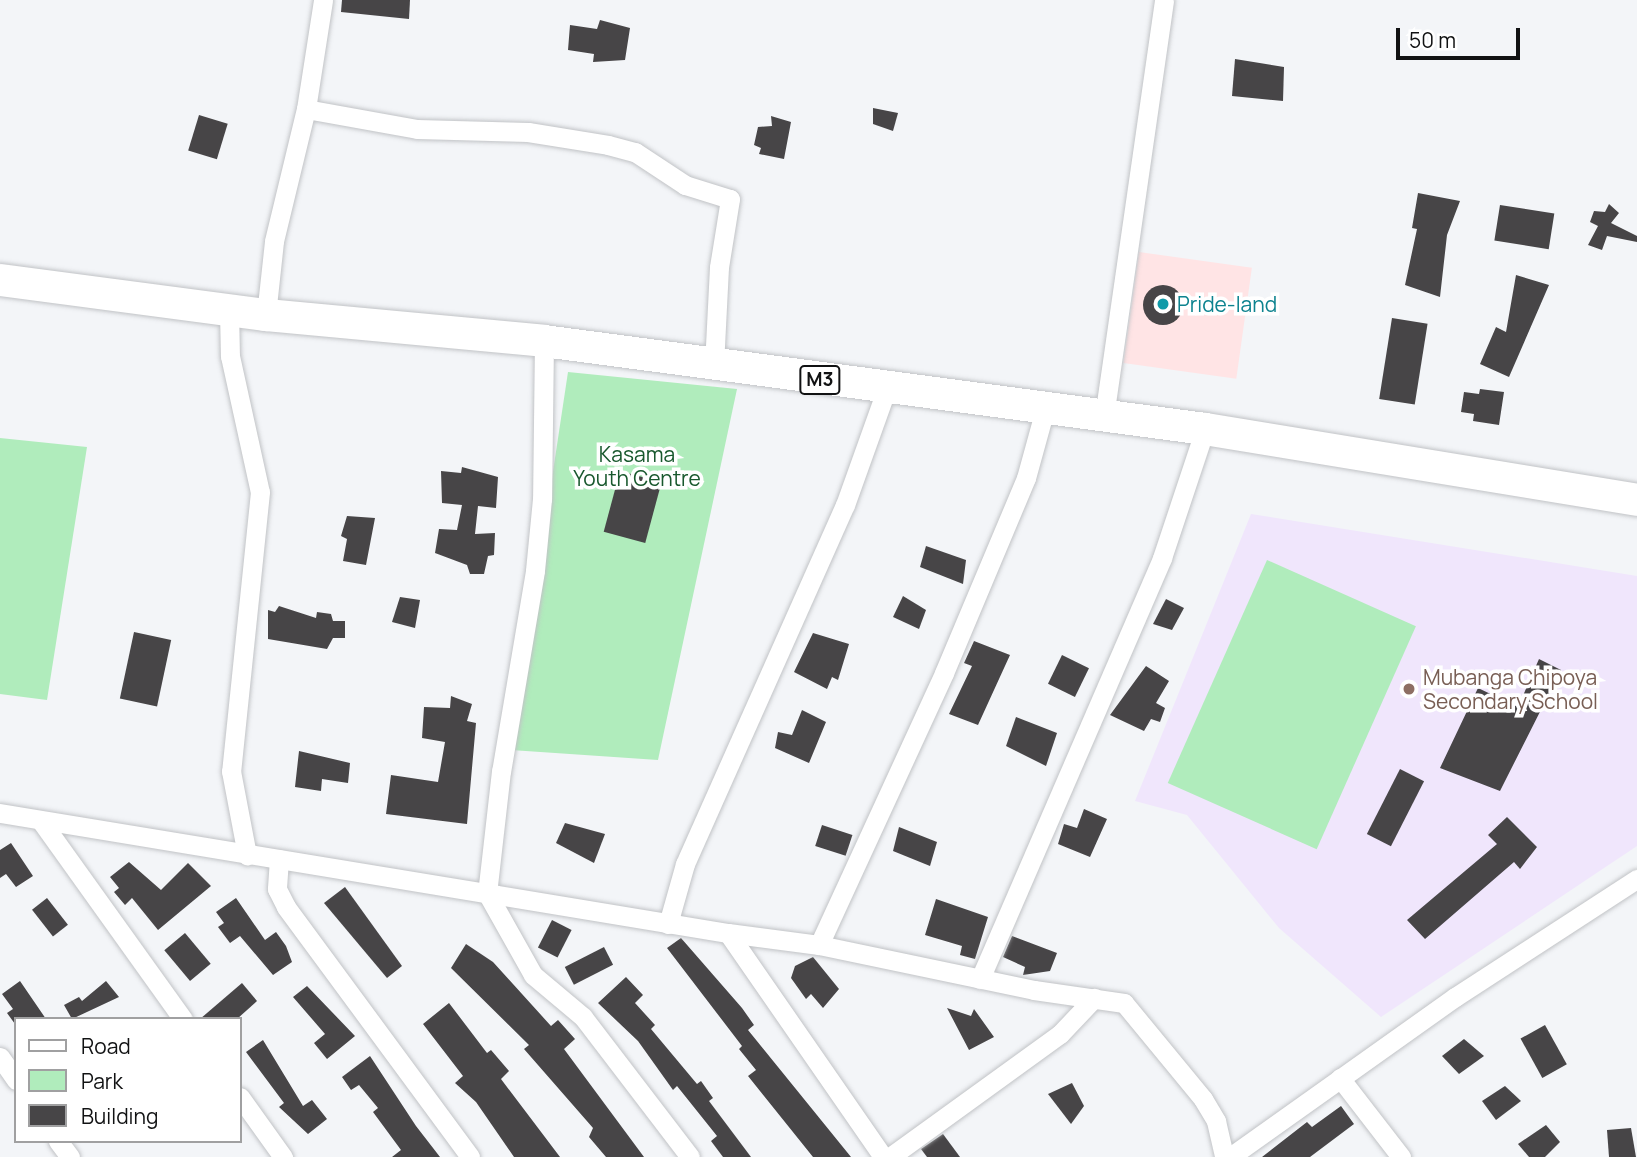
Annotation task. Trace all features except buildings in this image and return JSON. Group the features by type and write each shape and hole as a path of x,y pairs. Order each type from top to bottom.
{"main road":[{"name":"M3","path":"0,280 266,316 544,341 1205,429 1637,500"}],"street":[{"path":"266,316 274,241 306,109 323,0"},
{"path":"1104,417 1164,0"},
{"path":"306,109 417,129 528,132 608,145 635,152 685,185 730,199 719,267 714,365"},
{"path":"229,310 230,356 260,492 231,771 247,855"},
{"path":"544,341 535,571 507,729 487,893 533,975 583,1017 690,1157"},
{"path":"668,924 685,864 845,505 887,388"},
{"path":"819,945 950,660 1026,478 1045,409"},
{"path":"980,979 1162,558 1205,429"},
{"path":"0,813 668,924 819,945 980,979 1115,999 1132,1010 1203,1099 1216,1121 1224,1157"},
{"path":"41,821 182,1017"},
{"path":"279,859 277,889 286,907 470,1157"},
{"path":"1230,1157 1340,1078 1637,879"},
{"path":"729,933 884,1157"},
{"path":"890,1157 1060,1034 1094,998"},
{"path":"0,1057 14,1077"},
{"path":"1340,1078 1401,1157"},
{"path":"242,1100 284,1157"}],"shaded area":[{"path":"1139,252 1252,268 1236,379 1123,363"},
{"name":"Mubanga Chipoya Secondary School","path":"1251,514 1637,576 1637,846 1381,1017 1279,928 1187,815 1135,801"}],"green space":[{"name":"Kasama Youth Centre","path":"568,372 737,389 658,760 511,750"},
{"path":"0,438 87,447 47,700 0,694"},
{"path":"1267,560 1416,626 1317,849 1168,783"}],"place":[{"name":"Pride-land","path":"1163,304"},
{"name":"Mubanga Chipoya Secondary School","path":"1409,689"}]}
